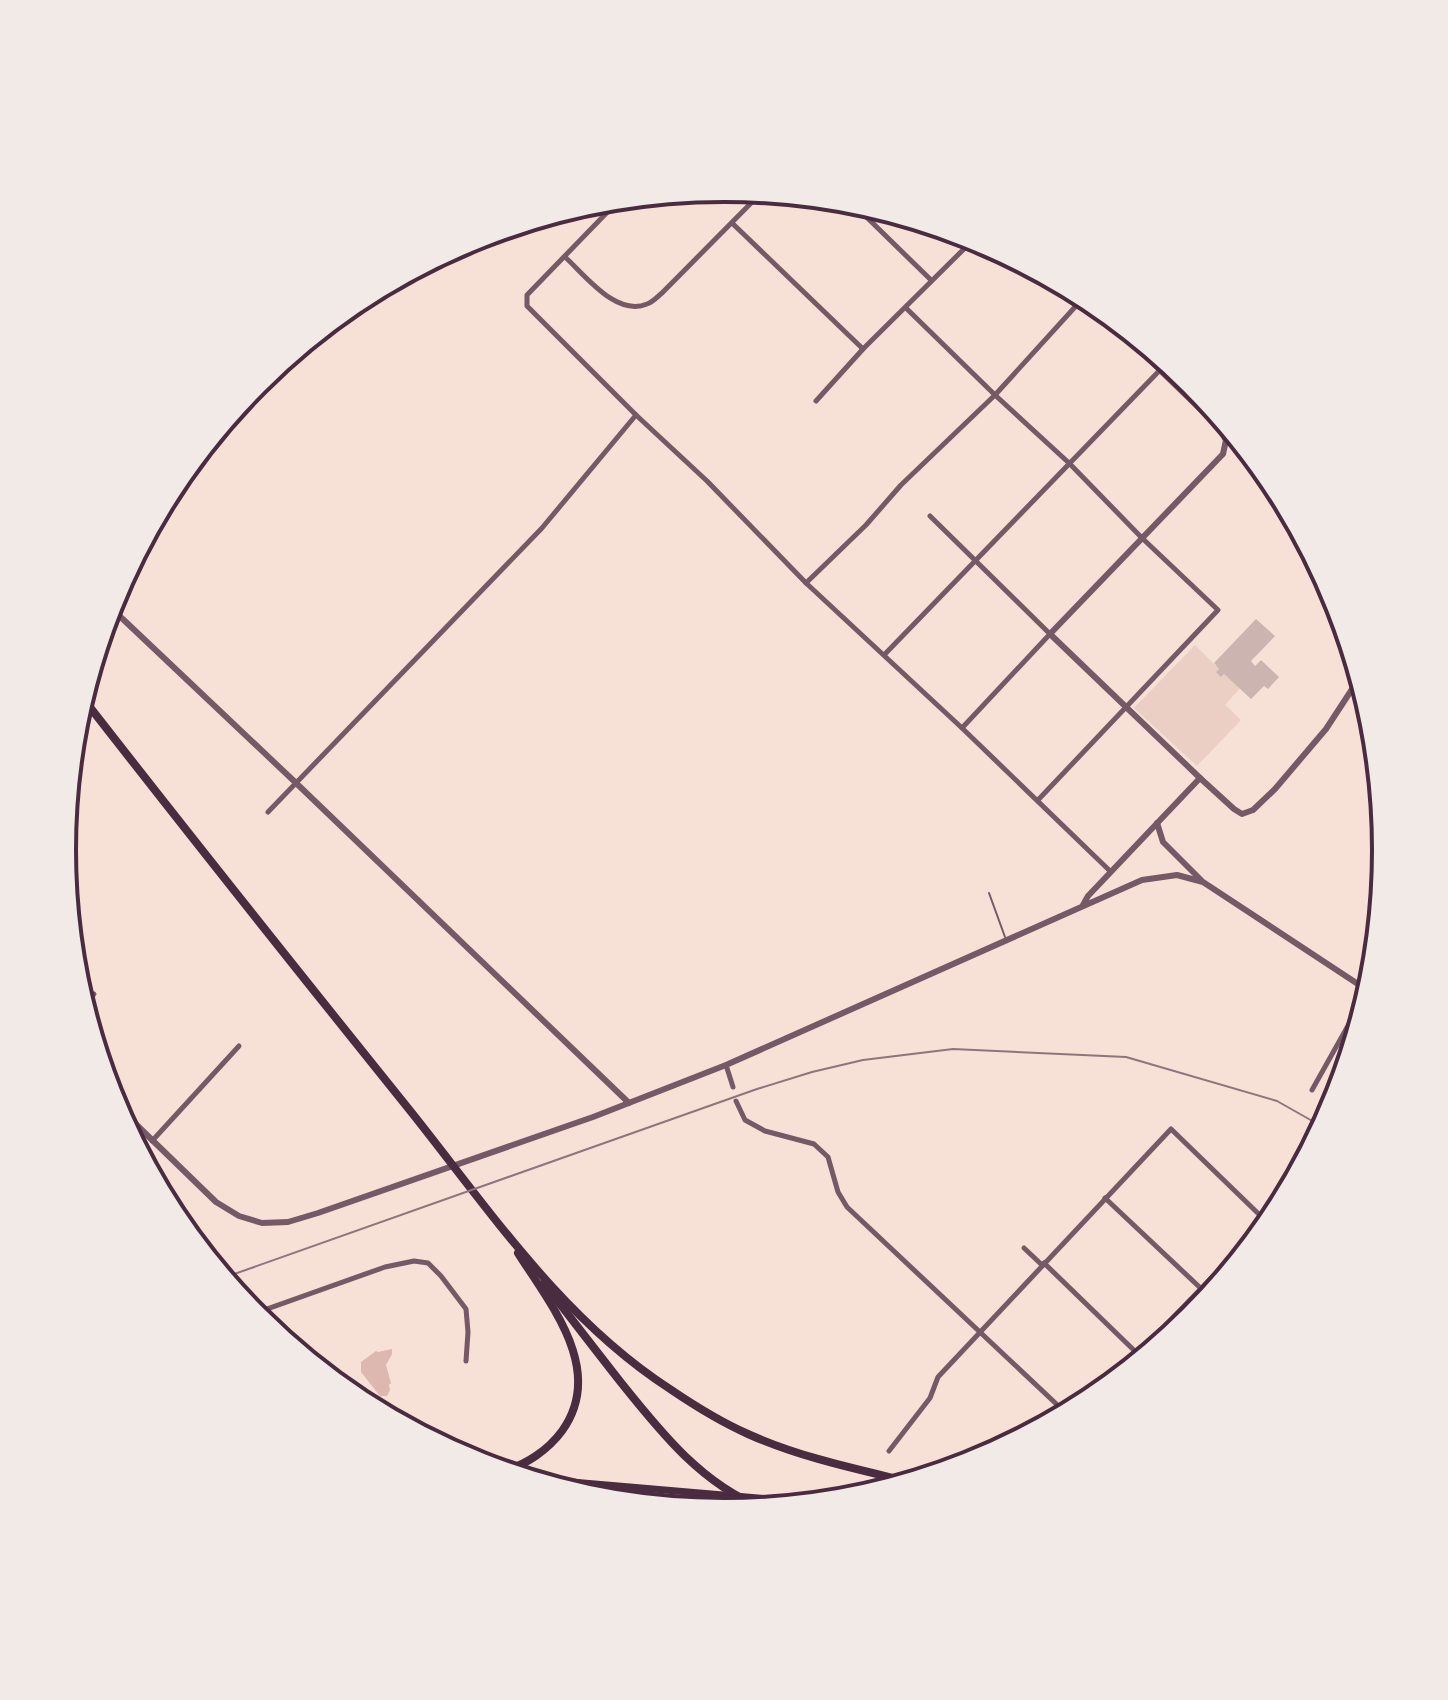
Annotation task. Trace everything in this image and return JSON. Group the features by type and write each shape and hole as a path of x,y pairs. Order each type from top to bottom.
{"highway":[{"path":"92,709 660,1430 689,1460 724,1488 743,1498"},
{"path":"507,1235 564,1327 575,1353 578,1378 577,1403 568,1423 554,1442 520,1465"},
{"path":"507,1235 572,1308 611,1345 709,1414 750,1435 804,1454 890,1477"}],"main road":[{"path":"587,1483 751,1497"}],"street":[{"path":"565,257 614,303 631,307 648,304 752,203"},
{"path":"607,213 527,295 527,306 707,481 806,583 885,654 1110,871"},
{"path":"868,218 931,280"},
{"path":"732,223 863,349"},
{"path":"816,401 863,349 964,248"},
{"path":"806,583 866,525 901,485 995,395 1076,306"},
{"path":"906,308 1218,610 1038,800"},
{"path":"885,654 1159,371"},
{"path":"268,812 542,528 636,415"},
{"path":"962,728 1223,454 1226,441"},
{"path":"930,516 1125,707 1242,814 1253,810 1275,789 1326,729 1352,690"},
{"path":"120,616 629,1103"},
{"path":"1083,906 1110,871 1200,778"},
{"path":"1157,823 1163,842 1203,882 1358,984"},
{"path":"139,1128 216,1202 239,1216 262,1223 288,1222 629,1103 726,1065 1142,880 1177,875 1203,882"},
{"path":"1312,1090 1346,1031"},
{"path":"152,1141 239,1046"},
{"path":"726,1065 733,1087"},
{"path":"736,1101 745,1120 765,1131 814,1144 828,1157 838,1192 847,1207 1058,1405"},
{"path":"889,1451 930,1398 938,1377 1171,1129 1260,1214"},
{"path":"1105,1198 1201,1288"},
{"path":"1024,1248 1134,1351"},
{"path":"267,1309 385,1267 414,1261 428,1263 466,1309 466,1361"}],"lane":[{"path":"989,893 1007,941"}],"shaded area":[{"path":"1195,645 1219,669 1221,677 1224,674 1240,688 1225,705 1241,720 1197,766 1134,708"},
{"path":"392,1349 386,1365 390,1390 387,1396 380,1396 361,1372 361,1362 376,1351"}],"building":[{"path":"1256,619 1275,636 1251,661 1255,666 1261,660 1279,677 1268,689 1264,686 1251,699 1224,674 1221,677 1214,663"}],"railway":[{"path":"234,1274 757,1089 863,1060 953,1049 1126,1057 1277,1101 1312,1121"}]}
